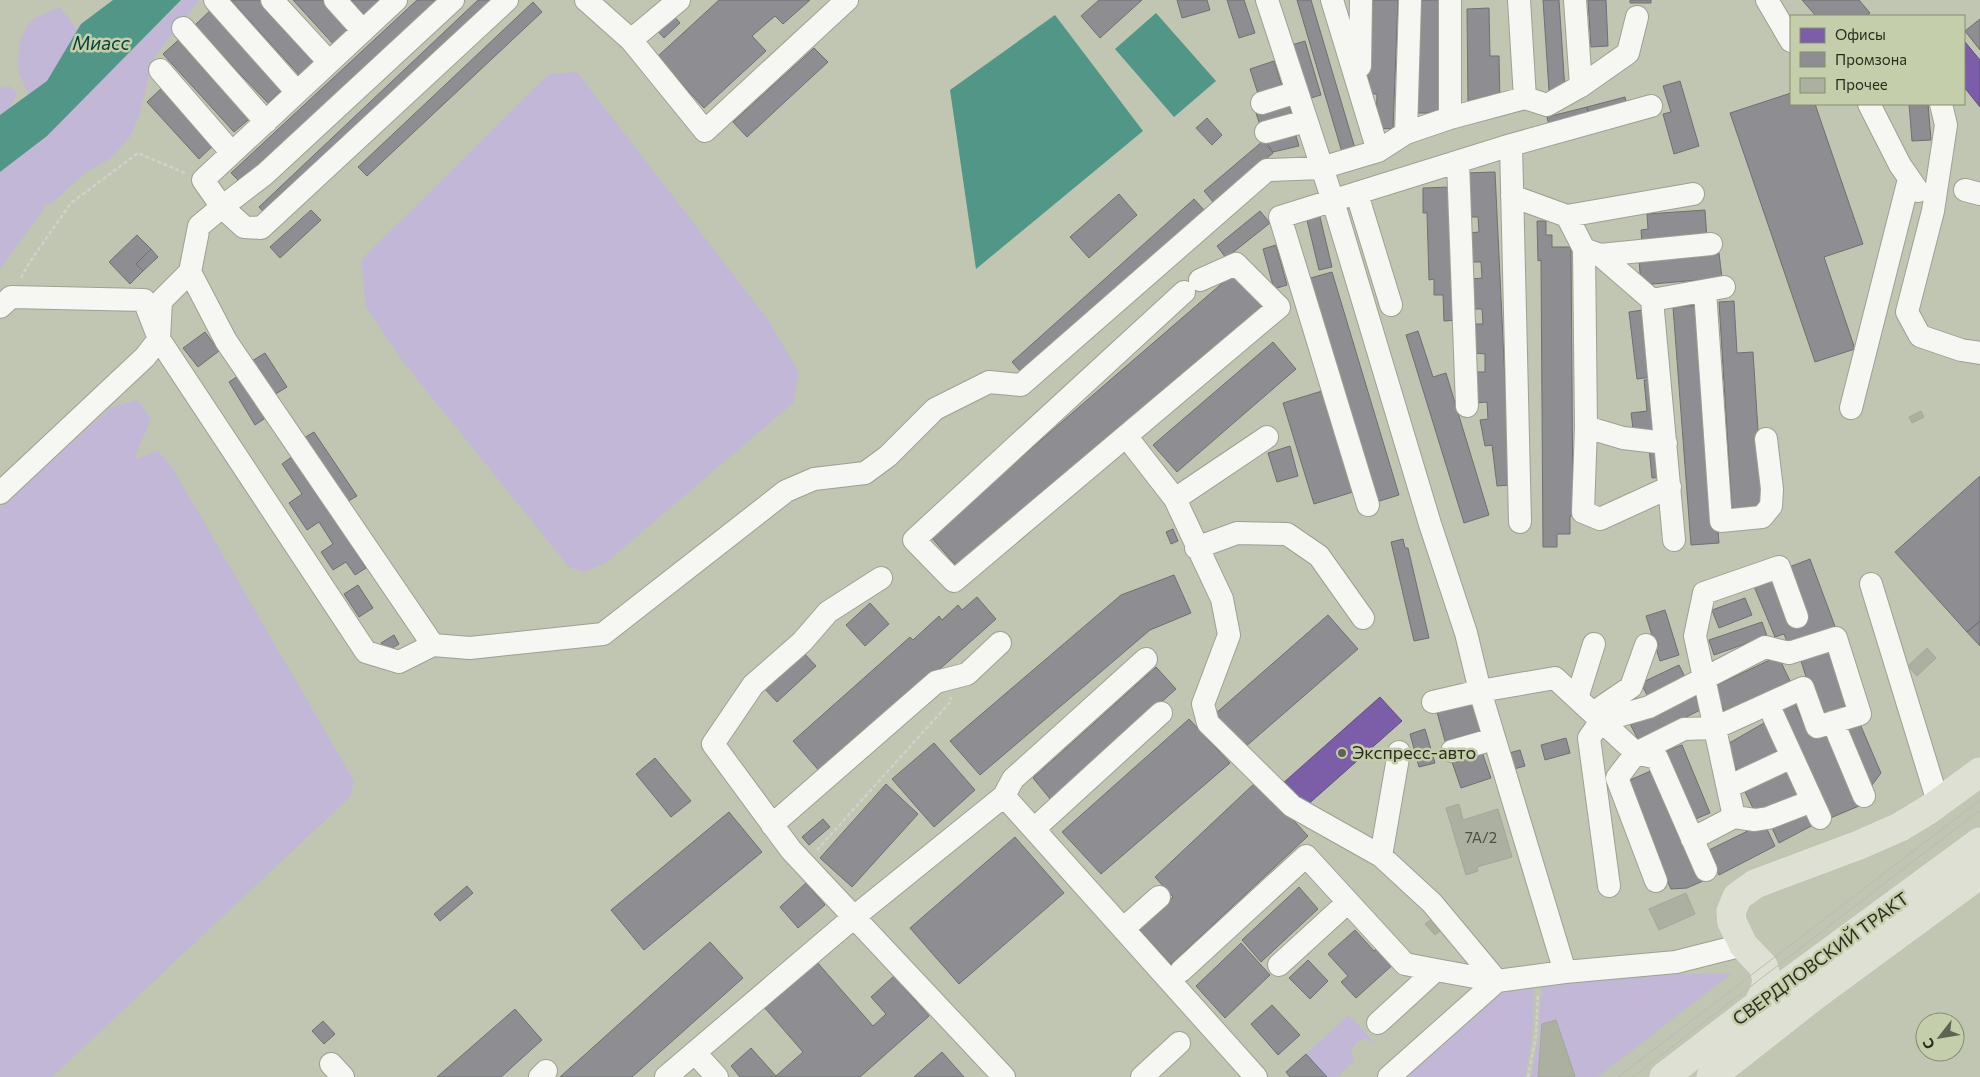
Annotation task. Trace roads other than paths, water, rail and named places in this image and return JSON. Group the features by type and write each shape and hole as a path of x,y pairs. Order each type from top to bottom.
{"main road":[{"path":"1815,963 1783,970 1763,966 1742,945 1732,922 1731,912 1737,896 1755,884 1867,842 1900,827 1980,772"},
{"name":"СВЕРДЛОВСКИЙ ТРАКТ","path":"1664,1077 1758,1005 1980,842"},
{"name":"СВЕРДЛОВСКИЙ ТРАКТ","path":"1711,1077 1814,996 1980,874"},
{"path":"1758,1005 1766,984 1763,966"}],"lane":[{"path":"214,0 298,92"},
{"path":"272,0 329,62"},
{"path":"335,0 363,31"},
{"path":"395,0 203,180 222,207 244,226 261,228 508,0"},
{"path":"0,493 145,357 159,339 162,301 190,272 200,226 265,174 453,0"},
{"path":"586,0 631,40 705,131 847,0"},
{"path":"631,40 679,0"},
{"path":"1267,0 1333,201 1430,524 1466,633 1480,691 1564,972"},
{"path":"1332,0 1378,151"},
{"path":"1359,86 1361,0"},
{"path":"1406,133 1410,0"},
{"path":"1450,0 1450,118"},
{"path":"1519,0 1525,98"},
{"path":"1576,0 1581,86"},
{"path":"1767,0 1790,39"},
{"path":"5,302 144,300 159,339 366,652 399,662 433,645 470,648 603,634 786,491 814,479 865,473 888,456 935,409 989,382 1021,384 1267,170 1321,168 1378,151 1406,133 1450,118 1525,98 1547,105 1581,86 1628,53 1637,17"},
{"path":"183,28 266,122"},
{"path":"160,70 232,153"},
{"path":"1262,103 1297,92"},
{"path":"1870,105 1900,166 1933,211"},
{"path":"1941,105 1946,125 1933,211 1907,312 1920,336 1961,350 1980,353"},
{"path":"1368,506 1280,217 1511,145 1651,106"},
{"path":"1266,132 1306,121"},
{"path":"1511,145 1520,522"},
{"path":"1458,162 1467,406"},
{"path":"1851,408 1909,179"},
{"path":"1357,194 1392,305"},
{"path":"1512,196 1567,216 1693,194"},
{"path":"1567,216 1592,252 1652,300 1674,540"},
{"path":"1592,252 1711,244"},
{"path":"1592,252 1583,512 1600,519 1670,487"},
{"path":"1236,264 1278,307 1126,436 954,581 914,540 1192,286 1236,264"},
{"path":"190,272 226,340 433,645"},
{"path":"1652,300 1715,289 1721,521 1762,517 1771,506 1772,488 1766,439"},
{"path":"1586,426 1622,438 1666,443"},
{"path":"1126,436 1175,499 1196,548 1222,599 1229,635 1203,704 1208,723 1292,806 1381,856 1432,903 1496,981"},
{"path":"1175,499 1267,437"},
{"path":"1196,548 1237,534 1287,534 1319,556 1363,618"},
{"path":"1734,817 1695,636 1704,594 1779,567 1797,617"},
{"path":"881,578 828,612 802,642 753,685 713,744 791,850 1004,1077"},
{"path":"1871,584 1938,802"},
{"path":"1597,717 1650,707 1765,647 1789,653 1836,638 1860,714 1817,728 1789,653"},
{"path":"772,825 936,682 966,674 1000,643"},
{"path":"1577,698 1594,644"},
{"path":"1609,886 1589,738 1597,717 1631,687 1646,646"},
{"path":"666,1077 854,918 1004,796 1013,779 1146,659"},
{"path":"1433,702 1480,691 1555,678 1636,753 1657,758 1706,870"},
{"path":"1656,881 1618,778 1636,753 1684,728 1715,728 1803,688"},
{"path":"1692,839 1734,817 1755,820 1816,809 1768,704"},
{"path":"1034,829 1161,713"},
{"path":"1833,722 1864,796"},
{"path":"1452,751 1494,739"},
{"path":"1381,856 1399,752"},
{"path":"1728,787 1792,757"},
{"path":"1004,796 1256,1077"},
{"path":"1181,971 1306,856 1405,964 1496,981 1564,972 1676,962 1742,945"},
{"path":"1123,929 1159,897"},
{"path":"1279,965 1348,902"},
{"path":"1378,1023 1436,970"},
{"path":"1389,1077 1496,981"},
{"path":"1142,1077 1179,1043"},
{"path":"695,1053 717,1077"}],"water":[{"name":"Миасс","path":"113,0 181,0 47,136 0,172 0,115 47,81 81,24"},
{"path":"1156,13 1216,81 1174,117 1115,49"},
{"path":"1055,15 1143,131 976,269 950,90"}],"tram line":[{"path":"1618,1077 1980,800"},
{"path":"1633,1077 1980,810"}],"place":[{"name":"Экспресс-авто","path":"1342,753"}]}
